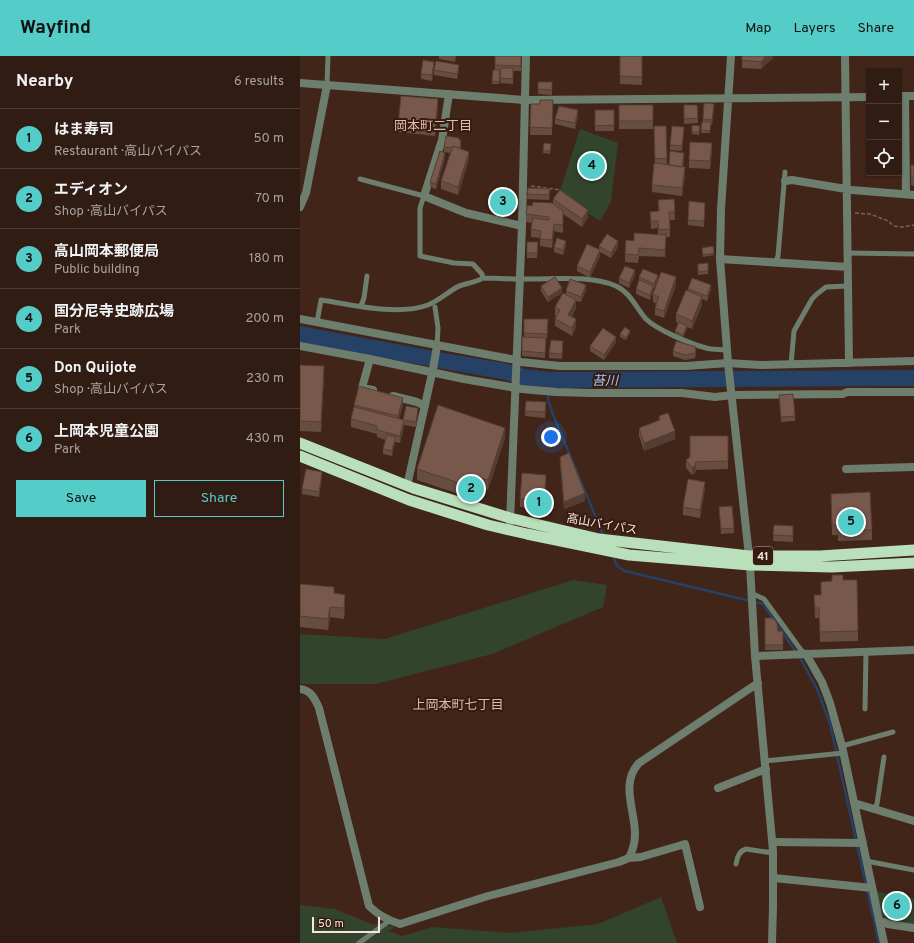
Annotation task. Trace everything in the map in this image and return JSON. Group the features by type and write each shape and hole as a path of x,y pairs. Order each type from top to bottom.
{"highway":[{"name":"高山バイパス","path":"300,443 407,486 510,518 599,539 750,561 914,550"},
{"name":"高山バイパス","path":"300,456 409,500 509,530 629,556 750,561 832,567 914,563"}],"street":[{"path":"509,530 522,226 526,56"},
{"path":"731,56 721,208 720,260 727,350 750,561 755,656 773,853 774,878 772,943"},
{"path":"845,56 849,363"},
{"path":"300,83 525,100 866,97"},
{"path":"300,207 327,85"},
{"path":"449,94 442,140 424,196 466,213 522,226"},
{"path":"785,181 792,180 846,188 910,194 902,96 914,96"},
{"path":"720,260 848,267"},
{"path":"300,319 437,348 516,362 560,366 760,365 914,361"},
{"path":"300,346 515,386 556,392 682,393 715,397 732,393 843,394 848,392 914,392"},
{"path":"407,486 437,348"},
{"path":"370,359 362,388 417,402 425,406"},
{"path":"846,468 914,467"},
{"path":"755,656 914,650"},
{"path":"804,654 822,682 830,703 854,803 859,843 866,861 868,888 879,920 884,943"},
{"path":"629,858 633,848 635,833 629,785 630,777 634,769 639,763 758,682"},
{"path":"300,689 309,692 319,708 369,906 376,914 389,921 400,924 488,896 620,862 629,858 641,857 685,844 700,907"},
{"path":"718,788 765,765"},
{"path":"854,803 914,821"},
{"path":"772,842 859,843"},
{"path":"774,878 868,888"},
{"path":"879,920 888,924 914,928"}],"lane":[{"path":"327,85 328,56"},
{"path":"775,263 778,256 785,172"},
{"path":"360,179 424,196 420,208 420,256 454,263 473,264 482,274 482,278"},
{"path":"847,253 914,254"},
{"path":"361,306 364,298 367,276"},
{"path":"317,322 321,300 375,308 394,309 425,306 433,303 459,286 482,278 576,279 612,285 620,288 628,295 652,325 698,346 727,350"},
{"path":"790,364 794,332 812,299 826,287 848,286"},
{"path":"435,307 438,328 437,348"},
{"path":"751,594 764,599 804,654"},
{"path":"865,709 866,652"},
{"path":"765,765 834,754 893,732"},
{"path":"874,809 877,804 884,757"},
{"path":"736,864 737,856 743,850 760,850 773,853"},
{"path":"866,861 914,870"},
{"path":"359,943 389,921"}],"path":[{"path":"523,185 560,190"},
{"path":"847,212 870,214 888,221 894,226 903,227 914,225"}],"green space":[{"path":"580,129 618,143 611,202 600,221 559,194"},
{"path":"573,580 607,585 603,607 492,654 376,684 300,684 300,634 385,639"},
{"path":"877,892 914,898 914,924 888,920 881,914"},
{"path":"661,897 677,943 300,943 300,905 335,909 374,925 377,923 395,927 389,931 402,936 433,927 510,933 598,924"}],"building":[{"path":"495,56 521,56 521,66 495,65"},
{"path":"620,56 642,56 642,77 620,76"},
{"path":"742,56 766,56 761,62 742,60"},
{"path":"423,60 434,62 432,75 421,74"},
{"path":"436,61 459,65 457,74 434,70"},
{"path":"501,68 513,68 513,79 500,78"},
{"path":"493,70 500,70 499,82 492,81"},
{"path":"538,82 552,82 552,90 538,89"},
{"path":"401,96 438,99 435,128 398,125"},
{"path":"540,100 553,100 552,128 530,127 531,104 540,104"},
{"path":"704,103 714,104 712,120 703,119"},
{"path":"619,105 653,105 653,121 619,121"},
{"path":"684,105 697,105 698,118 684,119"},
{"path":"559,106 578,110 575,123 555,119"},
{"path":"595,110 614,110 614,125 595,126"},
{"path":"702,122 711,122 710,131 701,130"},
{"path":"692,125 700,126 699,132 692,132"},
{"path":"654,126 666,126 667,158 655,159"},
{"path":"672,126 684,127 682,146 670,145"},
{"path":"446,136 459,138 459,140 461,140 460,148 453,146 452,148 444,147"},
{"path":"690,142 712,143 710,161 689,160"},
{"path":"544,143 551,144 550,151 543,151"},
{"path":"453,146 469,152 458,187 441,181"},
{"path":"440,151 445,153 436,184 430,182"},
{"path":"670,151 684,153 682,167 669,165"},
{"path":"654,163 685,167 682,188 652,185"},
{"path":"911,165 914,165 914,178 911,178"},
{"path":"528,188 550,189 549,195 527,194"},
{"path":"560,190 588,210 582,219 553,199"},
{"path":"674,199 675,212 669,212 670,229 659,230 658,221 651,221 650,212 659,211 658,200"},
{"path":"689,201 705,203 704,221 688,220"},
{"path":"533,202 552,203 563,211 563,225 554,224 552,240 540,239 541,231 531,229 533,218 549,220 549,217 526,214 527,205 532,206"},
{"path":"634,233 666,235 665,250 639,248 638,255 625,254 626,240 634,241"},
{"path":"607,234 618,241 611,253 599,246"},
{"path":"557,238 566,241 563,250 554,247"},
{"path":"527,242 538,242 537,253 527,253"},
{"path":"587,244 600,250 590,272 577,266"},
{"path":"713,246 714,253 703,255 702,248"},
{"path":"708,263 708,271 698,272 698,264"},
{"path":"625,266 635,270 629,283 619,278"},
{"path":"643,269 658,275 654,284 639,277"},
{"path":"661,272 676,277 664,311 655,308 659,297 653,294"},
{"path":"555,277 562,288 548,297 541,286"},
{"path":"692,278 711,285 707,296 688,289"},
{"path":"570,279 586,285 581,297 566,291"},
{"path":"639,280 653,286 650,295 636,289"},
{"path":"686,290 702,297 692,321 676,314"},
{"path":"563,293 576,300 568,315 576,319 572,328 555,319 560,310 555,307"},
{"path":"524,319 548,319 547,334 524,333"},
{"path":"679,322 687,326 683,335 675,331"},
{"path":"625,327 630,331 626,338 620,334"},
{"path":"603,328 616,337 604,355 590,346"},
{"path":"522,337 546,338 545,353 522,351"},
{"path":"551,340 563,341 562,354 549,353"},
{"path":"676,341 696,347 695,353 685,355 673,351"},
{"path":"300,365 324,366 321,422 300,421"},
{"path":"359,386 403,398 398,416 354,405"},
{"path":"793,394 795,416 781,417 779,395"},
{"path":"526,401 546,402 545,412 525,411"},
{"path":"438,405 505,428 488,480 478,477 474,488 417,469"},
{"path":"406,406 418,408 416,422 403,420"},
{"path":"354,407 404,420 400,436 377,430 377,426 351,419"},
{"path":"668,413 675,431 644,443 639,428 660,420 659,416"},
{"path":"387,435 395,437 392,451 383,449"},
{"path":"690,436 728,436 728,461 695,462 696,464 692,468 686,460 690,457"},
{"path":"569,453 585,493 564,502 560,457"},
{"path":"306,469 322,472 319,492 302,489"},
{"path":"522,473 546,475 544,501 520,499"},
{"path":"688,479 705,482 700,510 683,507"},
{"path":"870,492 872,530 838,531 838,525 832,525 831,494"},
{"path":"732,506 734,528 721,529 719,507"},
{"path":"774,525 793,526 793,536 773,535"},
{"path":"832,575 843,575 843,580 857,580 858,631 820,632 819,608 815,608 814,595 821,595 821,582 832,581"},
{"path":"300,584 334,587 334,593 345,595 344,608 330,607 328,619 300,616"},
{"path":"765,618 773,618 777,623 778,631 783,631 783,645 765,645"}],"waterway":[{"name":"苔川","path":"300,334 503,371 524,377 550,380 914,378"},
{"path":"550,380 548,399 552,412 604,537"},
{"path":"613,556 617,566 625,571 763,604 796,652"},
{"path":"799,656 817,689 830,724 879,943"}],"place":[{"name":"国分尼寺史跡広場","path":"592,166"},
{"name":"高山岡本郵便局","path":"503,202"},
{"name":"エディオン","path":"471,489"},
{"name":"はま寿司","path":"539,503"},
{"name":"Don Quijote","path":"851,522"},
{"name":"上岡本児童公園","path":"897,906"}],"district":[{"name":"岡本町二丁目","path":"433,125"},
{"name":"上岡本町七丁目","path":"458,704"}]}
